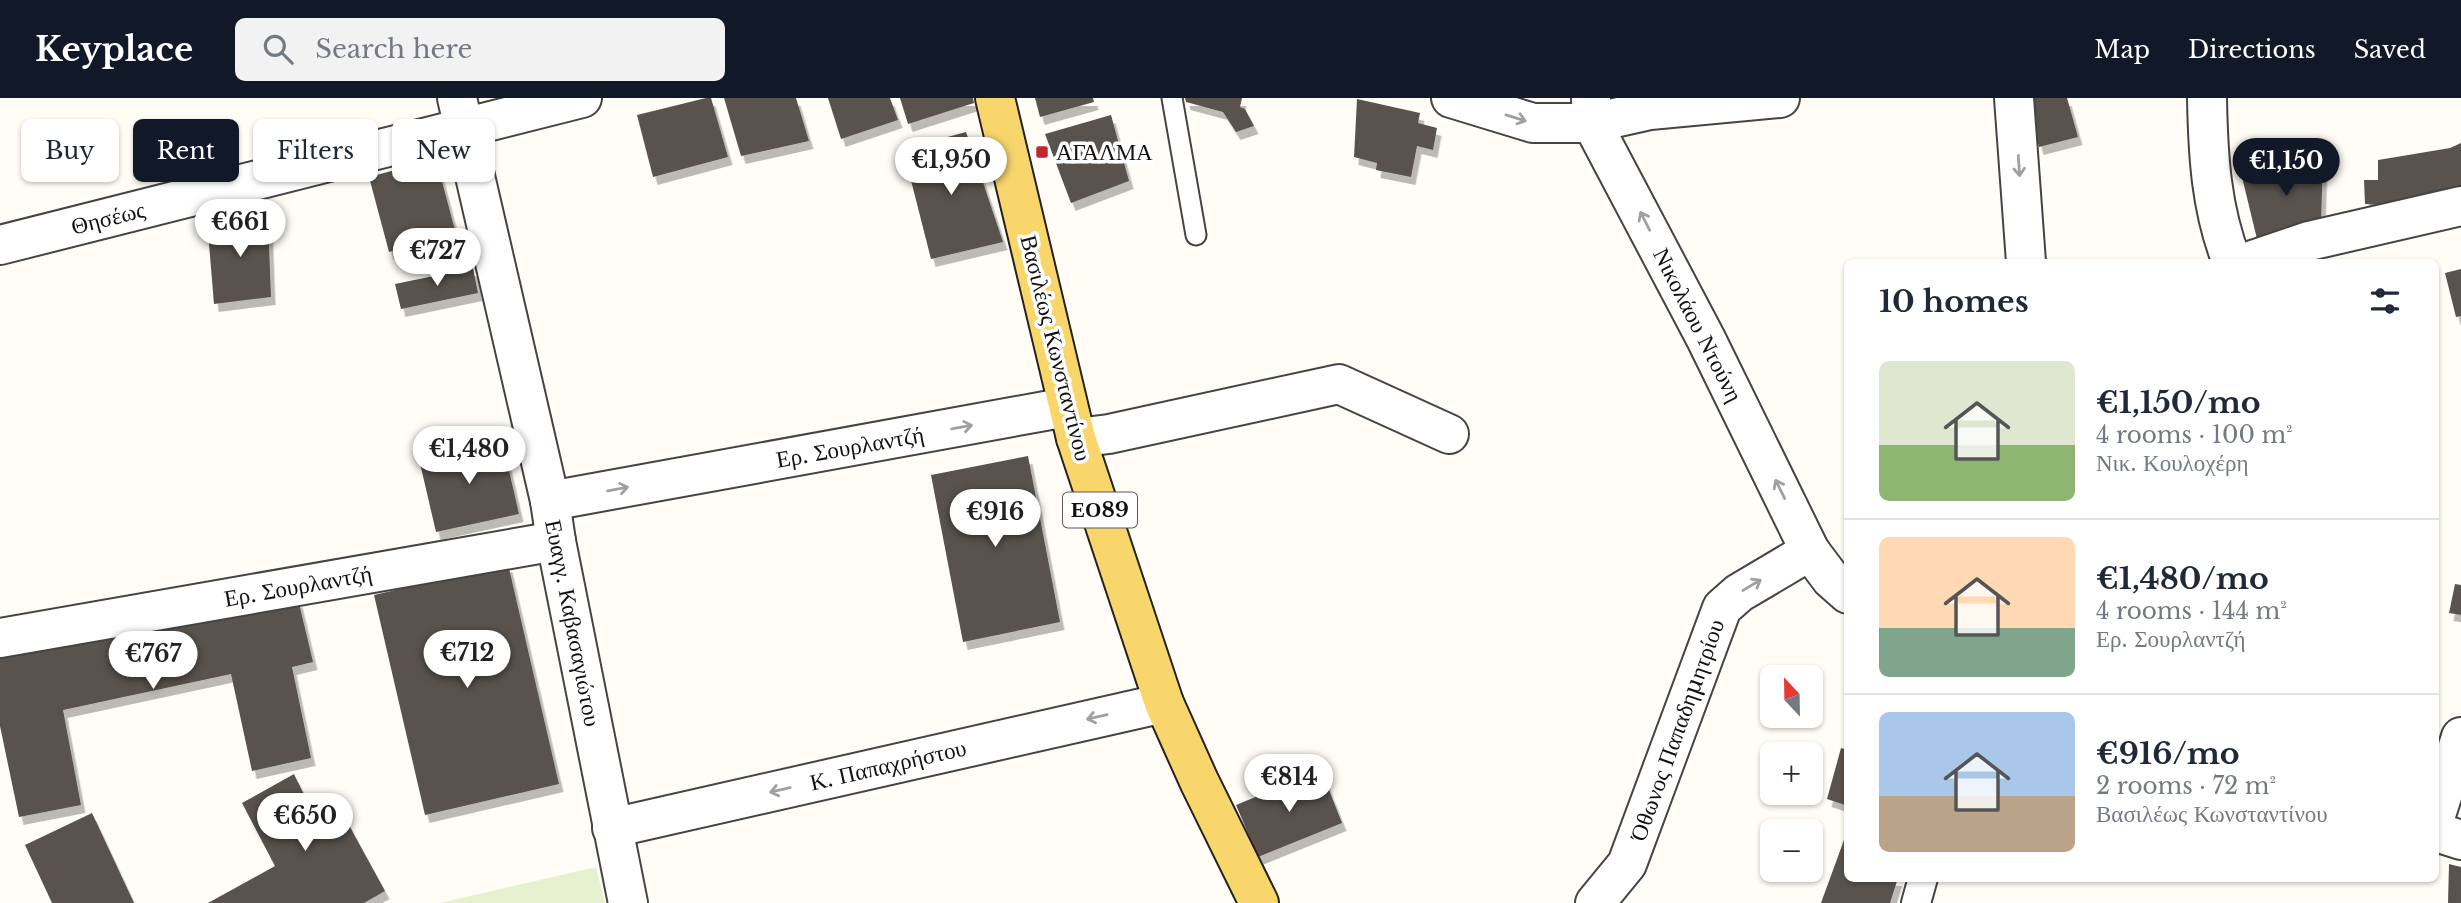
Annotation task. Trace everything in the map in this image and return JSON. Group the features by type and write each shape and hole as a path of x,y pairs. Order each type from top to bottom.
{"main road":[{"name":"Βασιλέως Κωνσταντίνου","path":"995,98 1072,422 1164,702 1199,781 1259,903"}],"street":[{"name":"Θησέως","path":"0,245 460,113 582,98"},
{"path":"1451,98 1532,124 1592,111 1650,110 1780,98"},
{"path":"2014,98 2025,259"},
{"path":"2207,98 2208,152 2215,208 2231,259"},
{"name":"Νικολάου Ντούνη","path":"1592,111 1810,551 1830,579 1844,591"},
{"name":"Ευαγγ. Καβασαγιώτου","path":"460,113 550,501 555,541 628,903"},
{"path":"2256,259 2309,241 2461,206"},
{"name":"Ερ. Σουρλαντζή","path":"550,501 1072,422 1109,434 1339,384 1449,434"},
{"name":"Ερ. Σουρλαντζή","path":"0,638 555,541"},
{"name":"Όθωνος Παπαδημητρίου","path":"1595,903 1627,864 1722,608 1739,593 1810,551"},
{"name":"Κ. Παπαχρήστου","path":"612,828 1164,702"},
{"path":"2439,806 2461,737"},
{"path":"2439,833 2461,840"}],"lane":[{"path":"1172,98 1196,235"}],"green space":[{"path":"596,867 605,903 440,903"}],"building":[{"path":"711,98 728,157 653,177 637,115"},
{"path":"724,98 796,98 809,141 741,156"},
{"path":"828,98 890,98 898,120 841,139"},
{"path":"900,98 973,98 974,103 908,124"},
{"path":"1035,98 1093,98 1094,102 1040,117"},
{"path":"1185,98 1242,98 1240,107 1245,109 1254,126 1236,132 1223,112 1186,102"},
{"path":"2026,98 2067,98 2078,137 2039,147"},
{"path":"1357,99 1420,113 1418,123 1437,128 1433,150 1417,146 1411,177 1376,170 1377,163 1354,157"},
{"path":"1111,115 1129,181 1071,203 1045,134"},
{"path":"966,132 1003,242 931,259 903,149"},
{"path":"2461,143 2461,195 2411,207 2365,204 2364,180 2378,180 2378,160 2450,148"},
{"path":"2323,158 2321,223 2257,239 2242,177"},
{"path":"392,171 392,182 442,182 456,234 389,252 370,182 378,182 378,175"},
{"path":"268,218 271,297 214,304 207,220"},
{"path":"473,268 478,293 401,309 395,284"},
{"path":"2461,269 2461,316 2456,317 2445,273"},
{"path":"502,440 519,514 436,532 419,459"},
{"path":"1028,456 1060,622 963,642 931,475"},
{"path":"508,564 559,784 425,815 374,595"},
{"path":"2455,584 2461,585 2461,615 2449,613"},
{"path":"298,599 313,662 292,667 311,758 252,771 231,674 63,710 81,805 19,817 0,726 0,658"},
{"path":"1841,748 1844,749 1844,805 1827,799"},
{"path":"1321,770 1342,823 1258,857 1236,805"},
{"path":"294,774 310,807 333,796 385,891 364,903 208,903 275,866 242,803"},
{"path":"92,813 134,903 52,903 25,845"},
{"path":"1844,840 1844,882 1897,882 1890,903 1821,903"},
{"path":"2449,864 2461,867 2461,903 2448,903"}],"place":[{"name":"ΑΓΑΛΜΑ","path":"1042,152"}]}
